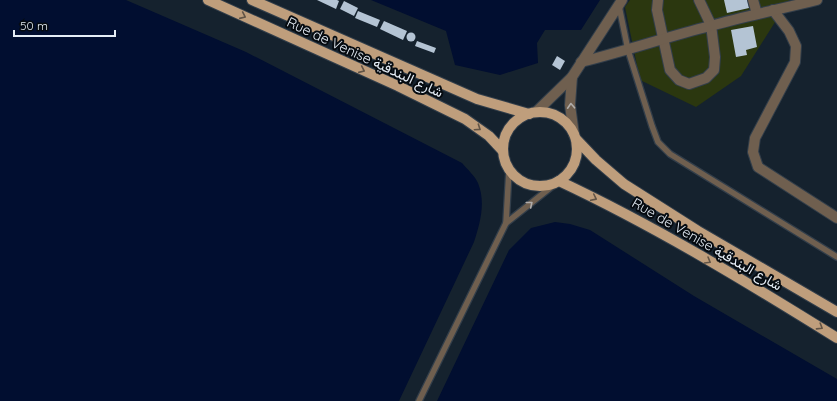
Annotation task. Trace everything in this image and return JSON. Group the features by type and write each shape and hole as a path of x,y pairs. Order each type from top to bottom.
{"main road":[{"name":"Rue de Venise شارع البندقية","path":"208,0 398,86 458,116 489,136 503,151"},
{"name":"Rue de Venise شارع البندقية","path":"252,0 477,99 532,113"},
{"path":"532,113 548,113 559,117 568,125 575,137 577,155 574,163 568,173 557,183 545,186 524,184 509,170 504,161 504,139 509,128 518,119 532,113"},
{"name":"Rue de Venise شارع البندقية","path":"575,137 596,160 624,184 698,231 837,312"},
{"name":"Rue de Venise شارع البندقية","path":"557,183 612,207 692,251 778,301 837,338"}],"street":[{"path":"658,0 657,10 662,39 670,70 679,80 689,84 706,78 714,70 715,57 711,25 699,0"},
{"path":"753,0 757,14"},
{"path":"581,62 628,50 711,25 817,0"},
{"path":"532,113 572,77 620,2"},
{"path":"773,10 789,31 796,46 795,62 755,138 753,152 758,167 837,218"},
{"path":"572,77 570,105 575,137"}],"lane":[{"path":"620,2 628,50 658,142 670,154 837,257"},
{"path":"419,401 506,223 509,170"},
{"path":"506,223 557,183"}],"green space":[{"path":"630,0 789,0 741,76 696,107 640,80 625,7"}],"water":[{"path":"0,0 126,0 246,52 462,163 478,183 482,198 478,228 474,242 399,401 0,401"},
{"path":"371,0 600,0 581,30 545,30 537,43 538,63 500,75 455,65 446,31"},
{"path":"555,222 570,224 590,230 694,296 837,379 837,401 437,401 509,250 531,228"}],"building":[{"path":"317,0 337,0 339,1 336,9"},
{"path":"724,0 748,0 749,8 727,13"},
{"path":"344,1 358,8 354,16 340,9"},
{"path":"358,11 380,20 377,27 355,18"},
{"path":"384,21 407,31 403,40 380,29"},
{"path":"753,26 757,47 746,50 747,55 736,57 731,30"},
{"path":"409,33 413,33 415,37 413,41 409,41 407,39 407,35"},
{"path":"417,41 436,48 434,53 415,46"},
{"path":"557,56 565,61 560,70 552,65"}]}
